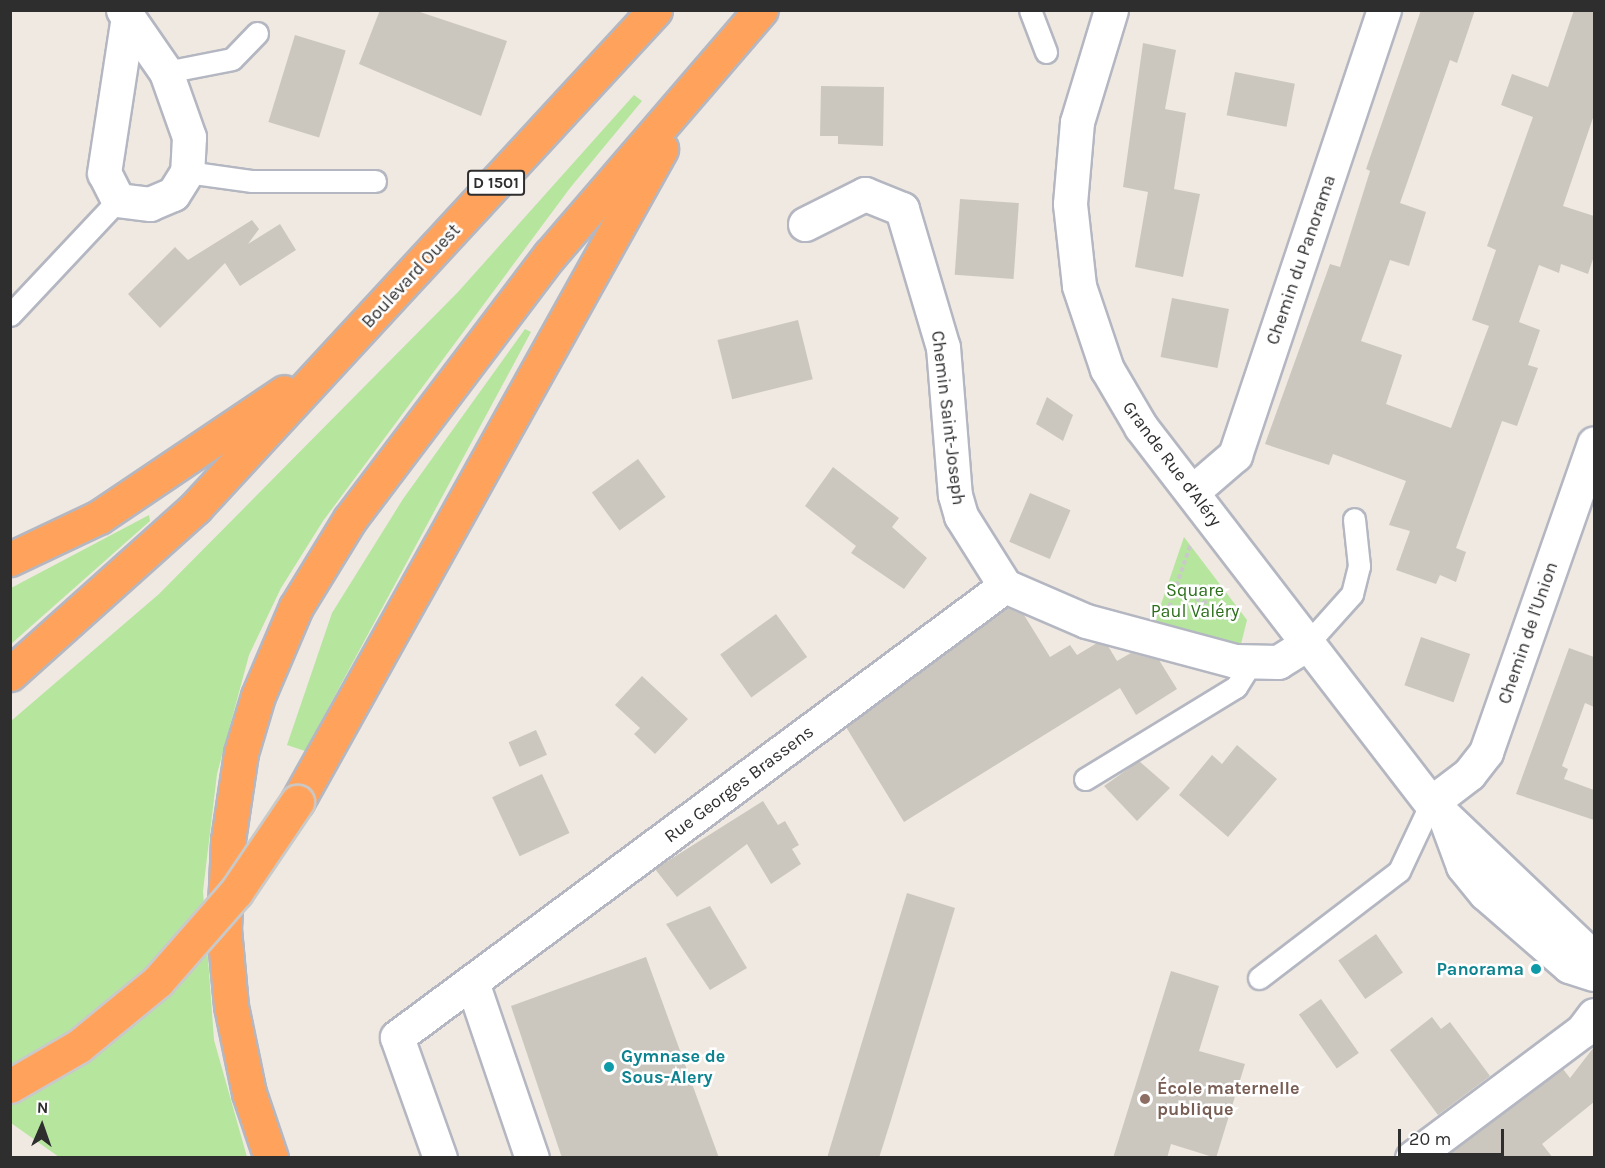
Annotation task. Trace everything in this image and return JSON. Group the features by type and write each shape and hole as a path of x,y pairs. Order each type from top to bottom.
{"highway":[{"name":"Boulevard Ouest","path":"337,355 656,10"},
{"path":"271,1158 249,1093 231,1006 224,929 228,840 241,753 258,696 296,607 350,519 550,255 761,10"},
{"path":"10,1086 88,1039 158,981 236,892 322,760 545,350 700,82"},
{"path":"10,560 99,516 337,355"},
{"path":"10,674 195,508 337,355"}],"street":[{"name":"Grande Rue d'Aléry","path":"1111,10 1087,82 1071,163 1076,267 1107,369 1141,428 1439,812 1491,855 1594,958"},
{"name":"Chemin du Panorama","path":"1198,499 1235,454 1384,10"},
{"path":"125,16 166,72 189,137 188,172 173,194 150,204 118,200 104,173 105,142 125,16"},
{"name":"Chemin Saint-Joseph","path":"805,224 865,194 902,209 943,347 955,495 961,516 1005,586"},
{"name":"Chemin de l'Union","path":"1439,812 1486,752 1594,443"},
{"path":"1005,586 1086,621 1157,641 1251,663 1289,658 1308,643"},
{"name":"Rue Georges Brassens","path":"440,1158 397,1037 1005,586"},
{"name":"Grande Rue d'Aléry","path":"1439,812 1463,866 1485,893 1569,966 1594,974"},
{"path":"472,982 532,1158"},
{"path":"1412,1158 1582,1031 1594,1015"}],"lane":[{"path":"1030,10 1046,52"},
{"path":"166,72 232,59 257,33"},
{"path":"188,172 252,181 375,181"},
{"path":"10,315 118,200"},
{"path":"1308,643 1352,594 1359,566 1354,519"},
{"path":"1085,779 1236,687 1251,663"},
{"path":"1259,978 1399,871 1439,812"}],"path":[{"path":"1157,641 1174,591 1198,499"},
{"path":"1174,591 1207,603"}],"green space":[{"path":"634,95 642,101 570,188 323,521 281,588 249,655 217,774 203,891 214,1040 247,1157 59,1157 11,1123 11,721 159,594 458,292"},
{"path":"525,329 531,332 305,751 287,745 332,613 403,499"},
{"path":"149,515 150,521 11,644 11,588"},
{"name":"Square Paul Valéry","path":"1184,537 1247,620 1241,644 1155,622"}],"building":[{"path":"380,10 414,10 507,41 481,116 359,64"},
{"path":"1421,10 1475,10 1457,63 1450,60 1400,203 1426,212 1409,266 1390,260 1361,341 1402,355 1386,404 1451,428 1489,326 1472,320 1496,250 1487,246 1533,117 1501,105 1512,74 1548,87 1574,10 1594,10 1594,115 1563,206 1594,216 1594,256 1588,274 1561,264 1559,273 1539,265 1519,322 1540,330 1528,365 1538,368 1517,426 1502,421 1456,548 1466,552 1456,582 1440,575 1436,584 1396,570 1410,531 1389,525 1406,481 1333,454 1329,465 1265,444 1330,264 1340,267 1370,171 1366,169"},
{"path":"295,35 346,50 319,138 268,122"},
{"path":"1143,43 1176,50 1165,109 1186,113 1174,189 1200,194 1183,277 1135,267 1148,192 1123,187"},
{"path":"1235,72 1295,84 1286,127 1227,115"},
{"path":"821,86 884,87 883,146 838,144 838,136 820,136"},
{"path":"960,199 1019,203 1014,279 955,275"},
{"path":"252,220 259,229 248,244 280,224 296,250 240,286 225,263 160,328 128,294 175,247 188,260"},
{"path":"1172,298 1229,309 1217,368 1161,357"},
{"path":"798,320 813,379 732,399 717,340"},
{"path":"1047,397 1073,415 1063,441 1036,424"},
{"path":"638,459 666,497 620,531 592,493"},
{"path":"833,467 899,518 892,527 927,558 904,589 851,553 856,546 805,506"},
{"path":"1030,493 1071,510 1050,559 1009,542"},
{"path":"1007,608 1024,615 1050,657 1070,645 1077,655 1097,643 1108,646 1117,661 1131,653 1159,660 1177,689 1136,715 1120,688 904,822 846,727"},
{"path":"776,614 807,657 751,697 720,655"},
{"path":"1421,637 1470,654 1454,702 1404,685"},
{"path":"1569,648 1594,657 1594,707 1585,703 1562,766 1568,769 1564,779 1594,790 1594,820 1516,794"},
{"path":"642,676 688,719 655,754 634,734 640,728 615,705"},
{"path":"536,730 547,755 520,767 509,742"},
{"path":"1237,745 1277,779 1228,837 1179,795 1212,755 1222,764"},
{"path":"1139,761 1170,788 1137,821 1104,786"},
{"path":"542,774 569,833 520,856 492,797"},
{"path":"763,801 778,825 785,821 799,845 792,849 801,864 771,884 747,844 677,897 655,869"},
{"path":"907,893 955,908 879,1158 827,1158"},
{"path":"710,906 747,968 710,990 666,924"},
{"path":"1376,934 1403,973 1365,999 1338,960"},
{"name":"Gymnase de Sous-Alery","path":"646,957 719,1158 562,1158 511,1006"},
{"path":"1171,971 1219,986 1199,1051 1245,1064 1216,1158 1171,1144 1167,1158 1113,1158"},
{"path":"1321,999 1359,1053 1337,1069 1299,1014"},
{"path":"1432,1017 1441,1029 1450,1022 1490,1076 1438,1115 1390,1050"},
{"path":"1594,1047 1594,1102 1542,1144 1553,1158 1444,1158 1563,1069 1570,1078"}],"place":[{"name":"Panorama","path":"1536,969"},
{"name":"Gymnase de Sous-Alery","path":"609,1067"},
{"name":"École maternelle publique","path":"1145,1099"}]}
